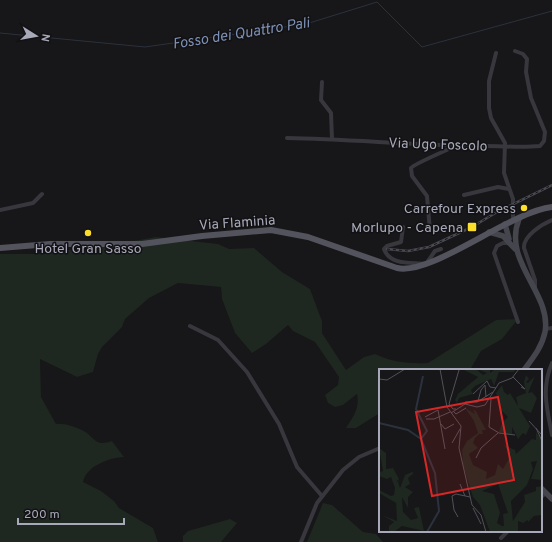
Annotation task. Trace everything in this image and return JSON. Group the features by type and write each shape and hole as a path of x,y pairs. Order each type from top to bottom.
{"main road":[{"name":"Via Flaminia","path":"0,248 50,244 142,244 202,236 271,230 308,237 399,268 412,268 426,264 505,224 539,210 552,207"},
{"path":"512,241 516,220"},
{"path":"505,224 544,311 546,329 538,349 525,369"},
{"path":"489,232 503,236 512,241"},
{"path":"543,493 552,499"}],"street":[{"name":"Via Ugo Foscolo","path":"287,138 506,148 540,146 545,138 544,127 535,111 530,94 526,73 527,58 523,54 515,51"},
{"path":"496,53 489,81 489,109 492,120 504,138 506,148 504,173 510,189 516,220"},
{"path":"322,82 321,100 331,113 332,139"},
{"path":"430,231 427,196 413,178 411,168 415,164 433,157 453,146"},
{"path":"464,195 498,187 510,189"},
{"path":"0,210 33,203 42,194"},
{"path":"535,290 535,281 524,248 524,243 527,238 539,227 552,220"},
{"path":"403,227 401,242 386,246 385,251 395,260 401,262 426,264 434,251 441,249"},
{"path":"512,241 498,245 494,253 518,322"},
{"path":"190,326 218,340 247,372 279,424 297,467 322,496"},
{"path":"546,329 552,328"},
{"path":"552,363 544,387 552,435"},
{"path":"547,410 552,412"},
{"path":"301,542 322,496 352,462 362,455 379,448"},
{"path":"501,538 507,532"}],"shaded area":[{"path":"156,237 218,244 229,249 254,248 282,272 310,289 322,321 322,333 346,370 364,357 375,354 401,362 428,363 496,320 518,319 502,339 481,351 471,369 379,369 379,414 356,428 346,428 357,408 357,394 343,405 335,407 328,403 325,395 338,385 339,377 315,342 293,331 288,325 266,344 252,353 235,333 222,299 221,287 178,283 149,298 125,319 122,327 102,347 98,354 93,372 77,377 40,359 41,397 56,424 74,427 84,431 98,442 106,443 112,441 124,457 105,461 94,467 85,476 83,482 101,491 114,501 119,508 153,528 158,542 0,542 0,254 48,254 73,249 85,250"},
{"path":"323,503 332,505 363,532 376,534 383,542 307,542"},
{"path":"230,519 237,523 221,542 183,542 183,536 188,531"}],"waterway":[{"name":"Fosso dei Quattro Pali","path":"0,33 145,47 306,24 377,2 422,47 552,11"}],"railway":[{"path":"387,249 408,251 429,247 472,227 497,212 552,185"}],"place":[{"name":"Carrefour Express","path":"524,208"},
{"name":"Morlupo - Capena","path":"472,227"},
{"name":"Hotel Gran Sasso","path":"88,233"}]}
